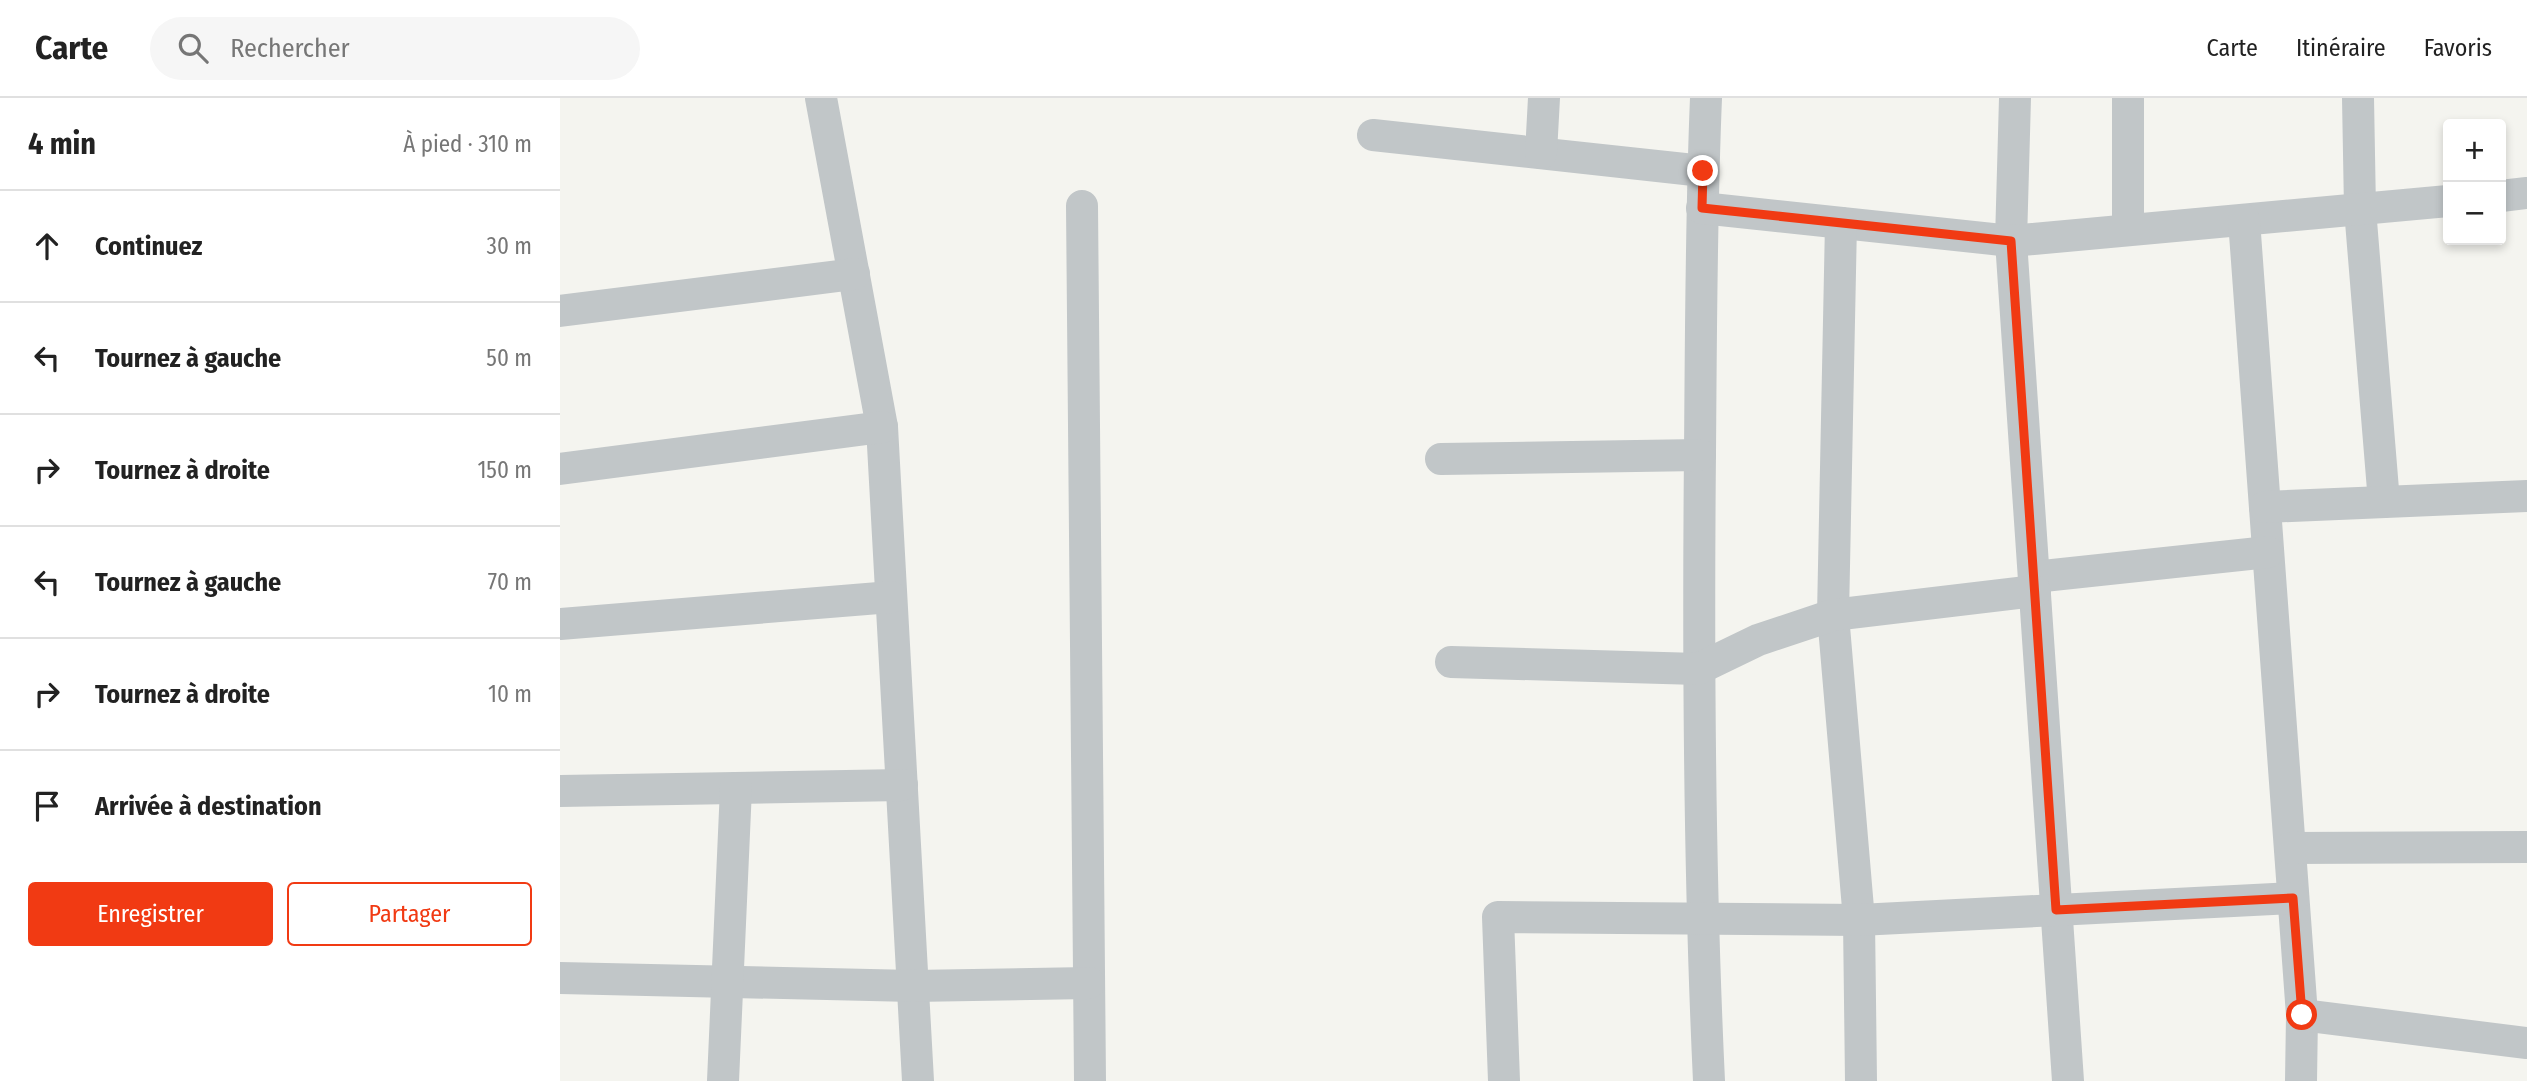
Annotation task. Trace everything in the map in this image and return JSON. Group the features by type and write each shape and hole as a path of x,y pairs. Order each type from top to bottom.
{"street":[{"path":"821,98 882,427 918,1081"},
{"path":"1541,153 1544,98"},
{"path":"1706,98 1702,208 1698,668 1702,918 1709,1081"},
{"path":"2015,98 2011,241 2068,1081"},
{"path":"2128,98 2128,230"},
{"path":"2358,98 2360,209 2384,502"},
{"path":"1373,135 1703,171"},
{"path":"2506,195 2527,193"},
{"path":"1702,208 2011,241 2443,201"},
{"path":"1082,206 1090,1081"},
{"path":"2244,219 2302,1015 2301,1081"},
{"path":"1841,223 1833,615 1858,920 1861,1081"},
{"path":"560,311 854,274"},
{"path":"560,469 882,427"},
{"path":"1441,459 1700,455"},
{"path":"2265,507 2527,496"},
{"path":"1451,662 1698,668 1758,640 1833,615 2268,552"},
{"path":"560,624 891,597"},
{"path":"560,791 902,785"},
{"path":"723,1081 736,788"},
{"path":"2290,848 2527,846"},
{"path":"1504,1081 1498,917 1858,920 2293,898"},
{"path":"560,978 913,986 1089,983"},
{"path":"2302,1015 2527,1043"}],"route":[{"path":"1703,171 1702,208 2011,241 2056,910 2293,898 2302,1015"}]}
